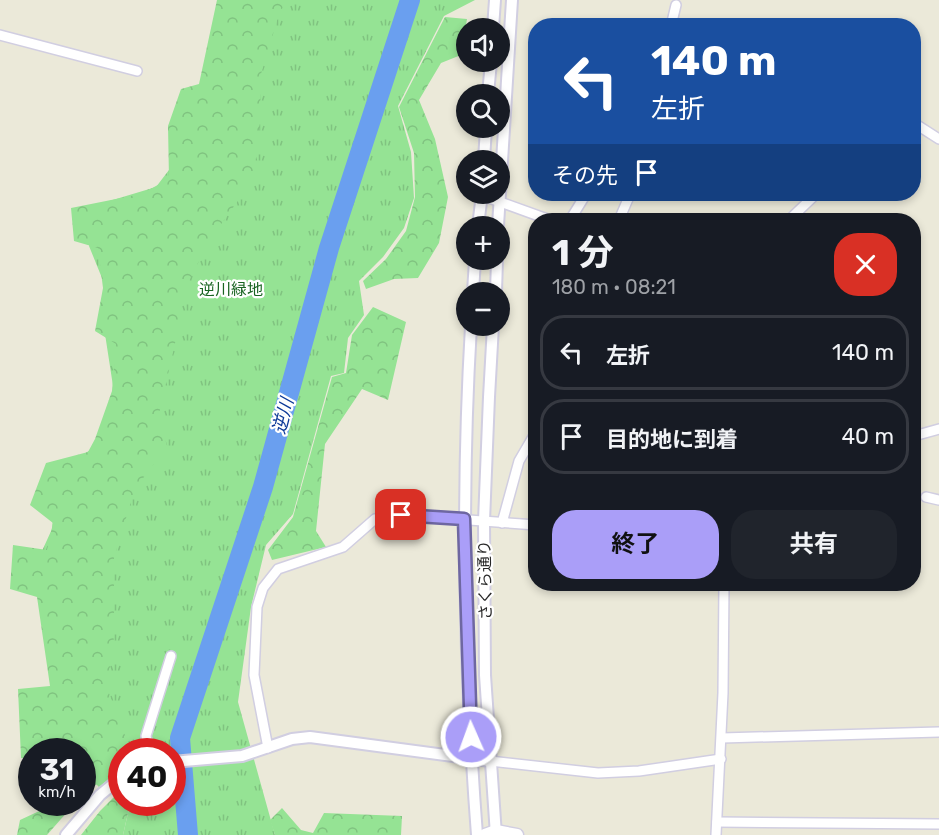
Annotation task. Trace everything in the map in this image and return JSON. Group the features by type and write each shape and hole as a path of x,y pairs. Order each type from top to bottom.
{"main road":[{"path":"492,834 518,835"}],"street":[{"path":"494,18 495,0"},
{"path":"502,150 512,0"},
{"path":"673,18 676,5"},
{"path":"0,34 137,71"},
{"path":"921,127 939,139"},
{"path":"796,213 809,201"},
{"path":"507,204 531,213"},
{"name":"さくら通り","path":"470,336 464,519 472,760 477,835"},
{"name":"さくら通り","path":"492,834 485,675 484,521 493,336"},
{"path":"921,434 939,429"},
{"path":"502,523 519,461 528,446"},
{"path":"926,497 939,500"},
{"path":"268,748 254,675 258,607 264,588 278,569 343,547 375,519 401,515 528,525"},
{"path":"716,835 722,738 724,591"},
{"path":"146,738 171,656"},
{"path":"722,738 939,732"},
{"path":"186,762 242,756 292,739 326,738 472,760 598,773 639,771 721,759"},
{"path":"66,835 108,788"},
{"path":"717,822 939,824"}],"green space":[{"name":"逆川緑地","path":"217,0 475,0 444,16 398,106 411,152 414,198 404,228 383,257 359,281 364,315 348,338 344,373 331,376 293,514 266,545 251,607 238,702 275,835 123,835 127,816 186,816 186,738 108,738 108,780 99,787 96,784 96,738 39,738 56,672 42,551 52,529 66,467 97,445 110,413 113,386 103,321 104,283 89,246 96,205 156,187 172,166 223,27"},
{"path":"217,0 287,0 279,14 261,74 259,141 254,169 248,187 211,238 184,290 176,339 159,414 167,446 135,489 114,557 114,637 107,688 126,738 108,738 108,776 96,785 96,738 20,738 18,689 50,686 37,597 10,589 13,545 47,550 53,523 30,505 46,463 88,452 112,391 116,344 95,331 103,288 98,248 74,241 71,208 141,194 169,179 168,126 181,89 199,84"},
{"path":"445,17 456,18 456,57 441,63 419,100 435,139 448,197 439,243 418,278 394,279 366,289 363,281 386,259 406,231 415,197 414,153 399,107"},
{"path":"373,307 406,322 388,400 362,389 325,444 316,531 326,547 272,560 268,550 293,517 332,377 346,373 352,335"},
{"path":"108,803 108,816 127,816 123,835 81,835"},
{"path":"282,808 301,830 313,833 324,813 402,816 401,835 275,835 270,820"},
{"path":"29,816 64,816 47,835 17,835 20,820"}],"waterway":[{"name":"逆川","path":"188,835 180,738 263,487 329,248 410,0"}],"route":[{"path":"401,515 464,519 471,737"}]}
